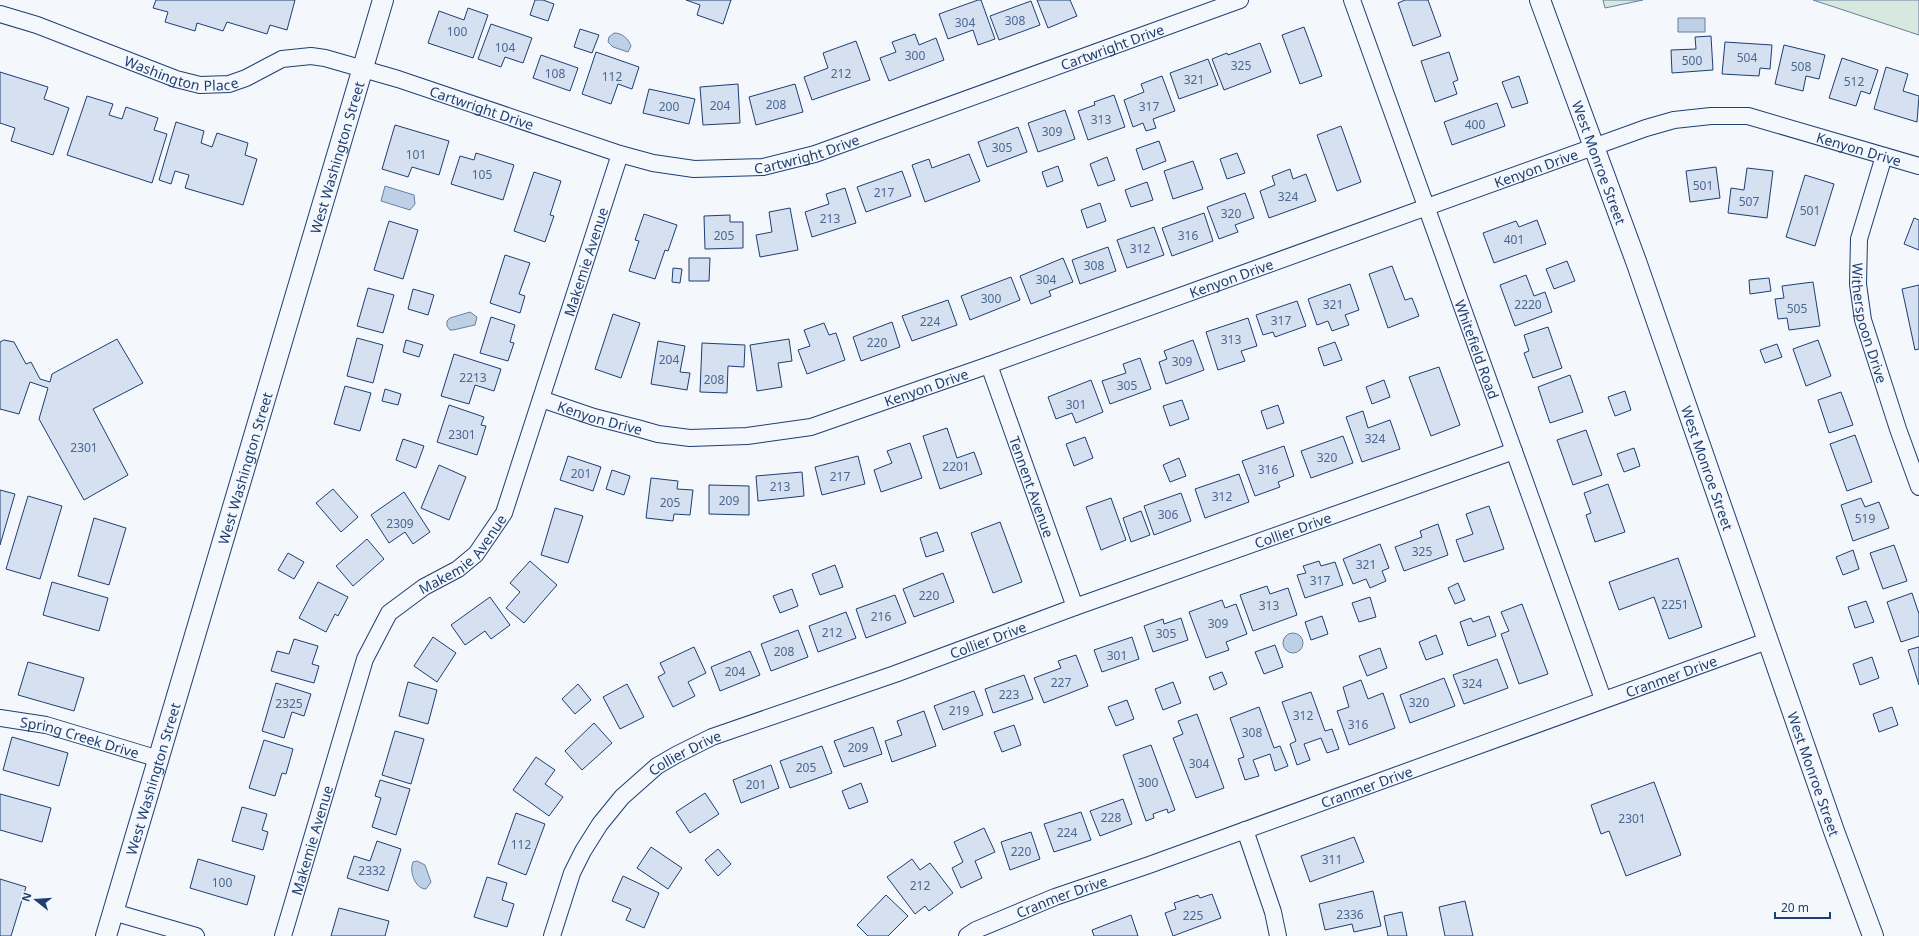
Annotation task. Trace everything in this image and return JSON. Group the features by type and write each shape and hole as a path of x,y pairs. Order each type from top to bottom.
{"street":[{"name":"West Washington Street","path":"106,936 383,0"},
{"name":"Cartwright Drive","path":"364,68 620,154 653,163 694,169 764,167 815,154 1240,0"},
{"name":"Whitefield Road","path":"1352,0 1603,699"},
{"name":"West Monroe Street","path":"1540,0 1639,271 1767,641 1873,936"},
{"name":"Washington Place","path":"0,14 37,25 176,79 200,85 229,84 246,78 282,59 297,56 324,58 364,68"},
{"name":"Kenyon Drive","path":"541,399 594,417 658,434 690,438 747,436 811,427 989,365 1594,146 1674,120 1711,116 1748,116 1919,166"},
{"name":"Makemie Avenue","path":"283,936 365,659 376,636 390,612 424,587 458,569 476,554 504,513 620,154"},
{"name":"Witherspoon Drive","path":"1884,156 1859,239 1858,284 1863,320 1898,429 1919,487"},
{"name":"Tennent Avenue","path":"989,365 1075,607"},
{"name":"Collier Drive","path":"552,936 572,873 583,851 600,824 622,797 657,766 712,737 895,674 1075,607 1514,451"},
{"name":"Cranmer Drive","path":"968,936 976,930 1055,897 1245,830 1603,699 1767,641"},
{"name":"Spring Creek Drive","path":"0,718 46,726 159,759"},
{"path":"1245,830 1274,912 1278,936"},
{"path":"113,912 196,936"}],"shaded area":[{"path":"1603,0 1643,0 1605,8"},
{"path":"1813,0 1919,0 1919,35"}],"water":[{"path":"1678,18 1705,18 1705,32 1678,32"},
{"path":"614,33 624,36 628,41 631,46 628,52 613,47 608,42 609,37"},
{"path":"385,186 414,195 415,204 410,210 381,201"},
{"path":"470,312 477,317 475,325 453,330 450,330 447,326 447,321 450,318"},
{"path":"1293,633 1300,636 1303,643 1300,650 1293,653 1286,650 1283,643 1286,636"},
{"path":"417,861 425,865 431,882 426,889 422,888 416,883 412,874 413,862"}],"building":[{"path":"156,0 295,0 287,30 270,25 267,34 227,22 223,31 197,23 195,31 165,22 168,12 153,8"},
{"path":"535,0 543,0 554,4 548,21 530,15"},
{"path":"686,0 731,0 723,24 697,15 700,5"},
{"path":"981,0 995,39 978,45 973,30 948,39 939,14"},
{"path":"1037,0 1070,0 1077,16 1048,28"},
{"path":"1405,0 1428,0 1441,36 1413,46 1398,3"},
{"path":"1031,1 1040,25 999,40 990,16"},
{"path":"468,8 488,15 473,58 428,43 439,11 464,20"},
{"path":"491,24 532,38 523,63 505,57 501,67 478,59"},
{"path":"1304,27 1322,76 1300,84 1282,35"},
{"path":"580,29 599,35 592,53 574,47"},
{"path":"915,34 919,45 936,38 944,60 889,81 880,58 896,52 892,42"},
{"path":"1711,36 1713,70 1672,73 1671,50 1696,49 1695,37"},
{"path":"856,41 870,80 812,100 804,77 828,68 823,53"},
{"path":"1725,42 1772,45 1770,69 1760,68 1759,76 1722,74"},
{"path":"1260,43 1271,72 1224,90 1212,59 1227,53 1228,55"},
{"path":"1784,45 1825,55 1819,79 1806,76 1803,91 1775,84"},
{"path":"596,52 639,67 632,89 618,84 611,104 582,94"},
{"path":"1449,52 1458,80 1453,82 1457,94 1435,102 1421,61"},
{"path":"541,55 578,68 570,91 533,78"},
{"path":"1842,58 1878,70 1870,94 1861,91 1856,106 1829,98"},
{"path":"1208,59 1218,85 1179,99 1170,73"},
{"path":"1886,67 1908,74 1903,91 1919,96 1917,122 1874,109"},
{"path":"0,72 48,87 44,99 69,108 53,155 11,141 15,128 0,123"},
{"path":"1162,76 1175,111 1153,119 1156,128 1146,131 1143,123 1133,127 1124,100 1144,92 1141,84"},
{"path":"1519,76 1528,103 1512,108 1502,82"},
{"path":"738,84 740,123 703,125 700,87"},
{"path":"795,84 803,112 756,125 749,97"},
{"path":"649,89 695,99 689,124 643,113"},
{"path":"1114,95 1125,127 1088,140 1078,111 1095,105 1094,102"},
{"path":"87,96 113,104 109,115 122,119 126,107 158,118 154,130 167,134 152,183 67,155"},
{"path":"1497,103 1505,126 1452,145 1444,122"},
{"path":"1065,110 1075,139 1038,152 1028,123"},
{"path":"176,122 204,131 201,143 212,147 217,133 248,143 245,155 257,159 243,205 185,188 189,175 175,171 171,184 159,180"},
{"path":"395,125 449,141 439,175 412,167 408,177 382,169"},
{"path":"1341,126 1361,182 1337,191 1317,135"},
{"path":"1018,127 1027,152 987,167 978,142"},
{"path":"1159,141 1166,161 1143,170 1136,149"},
{"path":"476,153 514,165 503,200 451,184 460,156 474,160"},
{"path":"1237,153 1245,173 1227,179 1220,159"},
{"path":"969,154 980,181 925,202 912,165 929,159 932,168"},
{"path":"1107,157 1115,180 1098,186 1090,164"},
{"path":"1193,161 1203,189 1173,199 1164,171"},
{"path":"1058,166 1063,181 1047,187 1042,172"},
{"path":"1716,167 1720,198 1690,202 1686,171"},
{"path":"1747,168 1773,171 1767,218 1728,213 1731,188 1744,190"},
{"path":"1290,169 1293,179 1306,174 1316,201 1269,218 1260,191 1275,185 1272,176"},
{"path":"902,171 911,196 866,212 857,187"},
{"path":"534,172 561,181 550,215 554,216 545,242 514,231"},
{"path":"1805,175 1834,184 1815,246 1786,237"},
{"path":"1147,182 1153,200 1131,207 1125,190"},
{"path":"845,188 856,223 812,237 805,212 829,204 826,194"},
{"path":"1245,193 1254,218 1235,225 1238,232 1219,239 1207,207"},
{"path":"1100,203 1106,221 1087,228 1081,210"},
{"path":"790,208 798,250 760,257 756,235 772,232 769,212"},
{"path":"1204,213 1213,241 1172,256 1162,228"},
{"path":"644,214 677,225 668,251 665,250 655,279 629,271 639,241 635,240"},
{"path":"730,215 730,222 743,222 743,248 705,249 704,216"},
{"path":"1914,218 1919,220 1919,250 1904,244"},
{"path":"1537,220 1546,244 1494,263 1483,233 1516,221 1519,227"},
{"path":"389,221 418,230 403,279 374,270"},
{"path":"1154,227 1164,255 1127,268 1117,240"},
{"path":"1108,247 1116,271 1080,284 1072,260"},
{"path":"505,255 530,263 519,294 525,296 520,313 490,303"},
{"path":"689,258 710,258 709,281 689,281"},
{"path":"1063,258 1073,282 1049,291 1051,296 1031,304 1020,276"},
{"path":"1567,261 1575,281 1554,289 1546,269"},
{"path":"1392,266 1405,300 1412,298 1419,316 1388,328 1369,274"},
{"path":"673,268 682,269 680,283 672,282"},
{"path":"1526,275 1534,296 1545,292 1552,312 1515,326 1500,285"},
{"path":"1011,277 1020,300 970,320 961,296"},
{"path":"1769,278 1771,291 1750,294 1749,280"},
{"path":"1813,282 1820,326 1789,330 1787,318 1778,319 1775,299 1784,298 1782,286"},
{"path":"1350,284 1359,310 1345,315 1349,325 1332,331 1328,321 1317,325 1308,299"},
{"path":"1919,285 1919,349 1915,350 1902,289"},
{"path":"368,288 394,295 383,333 357,326"},
{"path":"413,289 434,295 428,315 408,309"},
{"path":"948,300 957,325 912,341 902,316"},
{"path":"1297,301 1306,326 1275,337 1273,332 1263,335 1256,315"},
{"path":"613,314 640,323 621,378 595,369"},
{"path":"491,317 515,325 510,342 514,343 508,361 480,353"},
{"path":"1248,318 1257,346 1241,351 1245,361 1218,370 1206,332"},
{"path":"892,322 900,347 861,361 853,337"},
{"path":"824,323 829,335 836,333 845,360 807,374 798,350 810,346 804,330"},
{"path":"1548,327 1562,368 1533,378 1524,353 1529,351 1524,335"},
{"path":"357,338 383,345 373,383 347,376"},
{"path":"117,339 143,383 93,409 128,475 84,500 39,419 48,388 30,382 19,414 0,409 0,342 4,340 14,342 26,364 31,362 40,379 50,382 52,374"},
{"path":"789,339 792,361 778,363 782,387 757,391 750,345"},
{"path":"406,340 423,345 419,357 403,352"},
{"path":"1193,340 1204,370 1166,384 1159,362 1167,359 1164,351"},
{"path":"1818,340 1831,376 1806,386 1793,349"},
{"path":"658,341 685,346 680,372 690,373 687,390 651,384"},
{"path":"1335,342 1342,360 1324,366 1318,348"},
{"path":"702,343 745,345 744,367 728,366 727,393 700,392"},
{"path":"1777,344 1782,357 1765,363 1760,350"},
{"path":"454,354 501,369 494,391 475,385 469,404 441,396"},
{"path":"1140,358 1151,389 1110,404 1102,381 1126,373 1123,364"},
{"path":"1439,367 1460,425 1431,436 1409,377"},
{"path":"1570,375 1583,412 1550,423 1538,387"},
{"path":"1091,380 1103,412 1076,423 1072,413 1056,419 1048,397"},
{"path":"1384,380 1390,397 1372,404 1366,387"},
{"path":"345,386 371,393 360,431 334,424"},
{"path":"385,389 401,394 398,405 382,401"},
{"path":"1625,391 1631,410 1615,416 1608,397"},
{"path":"1841,392 1853,425 1829,433 1818,400"},
{"path":"1182,400 1189,419 1170,426 1163,406"},
{"path":"449,405 484,417 481,425 486,426 477,455 437,442"},
{"path":"1278,405 1284,423 1267,429 1261,411"},
{"path":"1363,411 1368,428 1390,420 1400,449 1362,462 1346,417"},
{"path":"947,428 957,458 974,452 982,474 940,489 923,436"},
{"path":"1586,430 1602,475 1573,485 1557,440"},
{"path":"1855,435 1872,482 1847,491 1830,444"},
{"path":"1343,436 1353,463 1311,478 1301,451"},
{"path":"1085,437 1093,458 1074,466 1066,444"},
{"path":"403,439 424,446 416,468 396,460"},
{"path":"910,443 922,478 881,492 874,470 892,463 887,451"},
{"path":"1284,446 1294,476 1278,482 1280,487 1255,496 1242,461"},
{"path":"1634,448 1640,466 1624,472 1617,454"},
{"path":"568,456 601,467 593,491 560,480"},
{"path":"858,456 865,484 822,495 815,467"},
{"path":"1179,458 1186,476 1170,482 1163,465"},
{"path":"439,465 466,477 449,520 421,508"},
{"path":"612,470 630,476 624,495 606,489"},
{"path":"802,472 804,496 758,501 756,476"},
{"path":"1239,474 1249,502 1205,518 1195,489"},
{"path":"651,478 678,481 677,489 693,490 690,515 674,514 673,521 646,518"},
{"path":"1608,484 1625,532 1595,542 1586,515 1591,513 1584,493"},
{"path":"709,485 749,486 749,515 709,514"},
{"path":"333,489 358,517 341,532 316,503"},
{"path":"0,490 15,494 0,545"},
{"path":"404,492 430,532 413,544 405,532 389,543 371,515"},
{"path":"1181,493 1191,521 1154,535 1144,506"},
{"path":"28,496 62,506 40,579 6,569"},
{"path":"1111,498 1126,540 1101,550 1086,507"},
{"path":"1861,498 1865,507 1879,502 1889,528 1853,541 1841,505"},
{"path":"1489,506 1504,549 1464,562 1456,540 1473,534 1466,514"},
{"path":"555,508 583,516 568,563 541,555"},
{"path":"1141,511 1150,535 1131,542 1123,518"},
{"path":"94,518 126,528 109,585 78,576"},
{"path":"1000,522 1022,582 993,593 971,533"},
{"path":"1438,524 1448,555 1404,571 1395,547 1422,537 1420,531"},
{"path":"937,532 944,551 926,557 920,538"},
{"path":"367,539 384,559 353,586 336,566"},
{"path":"1380,544 1389,568 1382,571 1386,581 1370,588 1366,579 1353,584 1343,559"},
{"path":"1894,545 1907,581 1883,589 1870,553"},
{"path":"1853,550 1859,569 1843,575 1836,557"},
{"path":"288,553 304,562 294,579 278,570"},
{"path":"1678,558 1702,627 1669,639 1654,597 1619,610 1609,582"},
{"path":"530,561 557,585 524,623 506,608 520,592 510,583"},
{"path":"1319,561 1321,566 1335,562 1343,585 1305,598 1297,575 1306,573 1303,566"},
{"path":"835,565 843,587 820,595 812,574"},
{"path":"943,573 954,602 914,617 903,589"},
{"path":"52,582 108,598 99,631 43,615"},
{"path":"318,582 348,597 338,616 335,614 326,632 299,618"},
{"path":"1458,583 1465,600 1455,604 1448,588"},
{"path":"1267,586 1270,594 1288,588 1297,615 1253,631 1240,595"},
{"path":"792,589 798,606 780,613 773,596"},
{"path":"1912,593 1919,614 1919,636 1901,642 1887,602"},
{"path":"895,595 906,623 866,638 856,609"},
{"path":"490,597 510,625 491,639 485,631 465,645 451,625"},
{"path":"1370,597 1376,617 1359,622 1352,603"},
{"path":"1222,600 1225,608 1236,604 1247,634 1226,642 1229,650 1206,658 1189,612"},
{"path":"1866,601 1874,622 1855,628 1848,607"},
{"path":"1522,604 1548,674 1519,684 1501,634 1509,631 1501,612"},
{"path":"846,612 856,638 818,652 809,626"},
{"path":"1322,616 1328,634 1311,640 1305,622"},
{"path":"1489,616 1496,636 1468,646 1460,622 1471,618 1473,622"},
{"path":"1181,618 1188,640 1153,652 1144,626 1163,619 1164,624"},
{"path":"798,630 808,657 771,671 761,644"},
{"path":"1436,635 1443,654 1426,660 1419,642"},
{"path":"433,637 456,653 437,682 414,666"},
{"path":"1132,637 1139,659 1102,672 1094,650"},
{"path":"294,639 318,646 312,664 319,666 314,683 271,671 277,651 289,654"},
{"path":"1275,645 1283,667 1264,674 1255,652"},
{"path":"694,647 706,673 688,682 695,696 673,707 658,677 665,673 660,663"},
{"path":"1919,647 1919,685 1908,650"},
{"path":"1380,648 1387,668 1367,676 1359,656"},
{"path":"750,651 760,675 720,691 711,667"},
{"path":"1076,655 1088,686 1044,703 1034,678 1061,668 1058,661"},
{"path":"1872,657 1879,678 1860,685 1853,664"},
{"path":"1497,659 1508,688 1464,704 1453,675"},
{"path":"28,662 84,678 74,711 18,695"},
{"path":"1222,672 1227,684 1214,690 1209,677"},
{"path":"1024,675 1033,699 993,713 985,689"},
{"path":"1444,678 1455,706 1410,723 1400,695"},
{"path":"1361,680 1368,699 1383,693 1395,728 1349,745 1337,711 1349,707 1343,687"},
{"path":"408,682 437,690 428,724 399,716"},
{"path":"1173,682 1181,703 1163,710 1155,689"},
{"path":"276,683 311,694 304,716 292,712 284,738 262,731"},
{"path":"578,684 591,700 575,714 562,699"},
{"path":"627,684 644,717 620,729 603,697"},
{"path":"974,691 983,715 943,730 934,706"},
{"path":"1311,692 1325,731 1332,729 1339,749 1327,753 1321,738 1304,744 1310,760 1297,765 1290,744 1296,741 1282,702"},
{"path":"1127,700 1134,719 1116,726 1108,707"},
{"path":"1259,707 1274,748 1280,746 1288,766 1275,771 1270,754 1253,760 1259,776 1245,780 1238,759 1244,757 1230,718"},
{"path":"1892,707 1898,725 1879,732 1873,714"},
{"path":"924,711 936,746 892,762 885,741 902,735 897,721"},
{"path":"1197,714 1224,788 1196,798 1173,738 1183,734 1178,721"},
{"path":"594,723 612,743 582,770 565,751"},
{"path":"1014,725 1021,745 1002,752 994,732"},
{"path":"873,727 882,754 844,767 834,741"},
{"path":"395,731 424,739 411,784 382,775"},
{"path":"12,737 68,753 59,786 3,770"},
{"path":"264,740 293,749 286,774 282,773 275,796 249,788"},
{"path":"1151,745 1175,810 1168,813 1167,809 1153,814 1154,818 1146,821 1123,755"},
{"path":"822,746 832,773 790,788 780,761"},
{"path":"536,757 555,770 545,784 563,797 549,816 513,790"},
{"path":"771,765 779,788 741,803 733,780"},
{"path":"380,780 410,789 396,835 372,827 381,798 375,796"},
{"path":"1654,782 1681,855 1626,876 1609,831 1601,834 1591,805"},
{"path":"861,783 868,802 849,809 842,791"},
{"path":"705,793 719,814 690,833 676,812"},
{"path":"0,794 51,808 42,842 0,830"},
{"path":"1123,799 1132,824 1100,836 1090,811"},
{"path":"242,807 267,814 262,830 268,832 263,850 232,841"},
{"path":"1081,812 1091,840 1054,852 1044,824"},
{"path":"516,813 545,824 526,875 498,864"},
{"path":"984,828 995,852 975,861 982,878 961,888 952,868 963,862 954,842"},
{"path":"1031,832 1040,859 1010,870 1001,842"},
{"path":"1354,837 1364,862 1310,882 1301,856"},
{"path":"377,841 401,849 388,891 347,878 354,856 370,861"},
{"path":"651,847 682,868 668,889 637,868"},
{"path":"718,849 731,864 718,876 705,860"},
{"path":"198,859 255,876 247,905 190,888"},
{"path":"912,859 920,870 930,863 953,893 929,911 925,906 915,914 887,877"},
{"path":"623,876 659,893 644,928 626,920 631,909 612,901"},
{"path":"487,877 507,883 502,900 514,904 507,927 474,917"},
{"path":"0,879 26,887 11,936 0,936"},
{"path":"1373,891 1381,926 1354,932 1352,924 1325,930 1319,904"},
{"path":"1212,894 1221,918 1173,936 1165,913 1176,909 1174,903 1198,895 1200,898"},
{"path":"886,895 908,916 888,936 868,936 857,925"},
{"path":"1465,901 1473,936 1445,936 1439,907"},
{"path":"339,908 389,921 385,936 331,936"},
{"path":"1402,912 1407,936 1388,936 1384,916"},
{"path":"1131,915 1138,936 1094,936 1092,930"}]}
